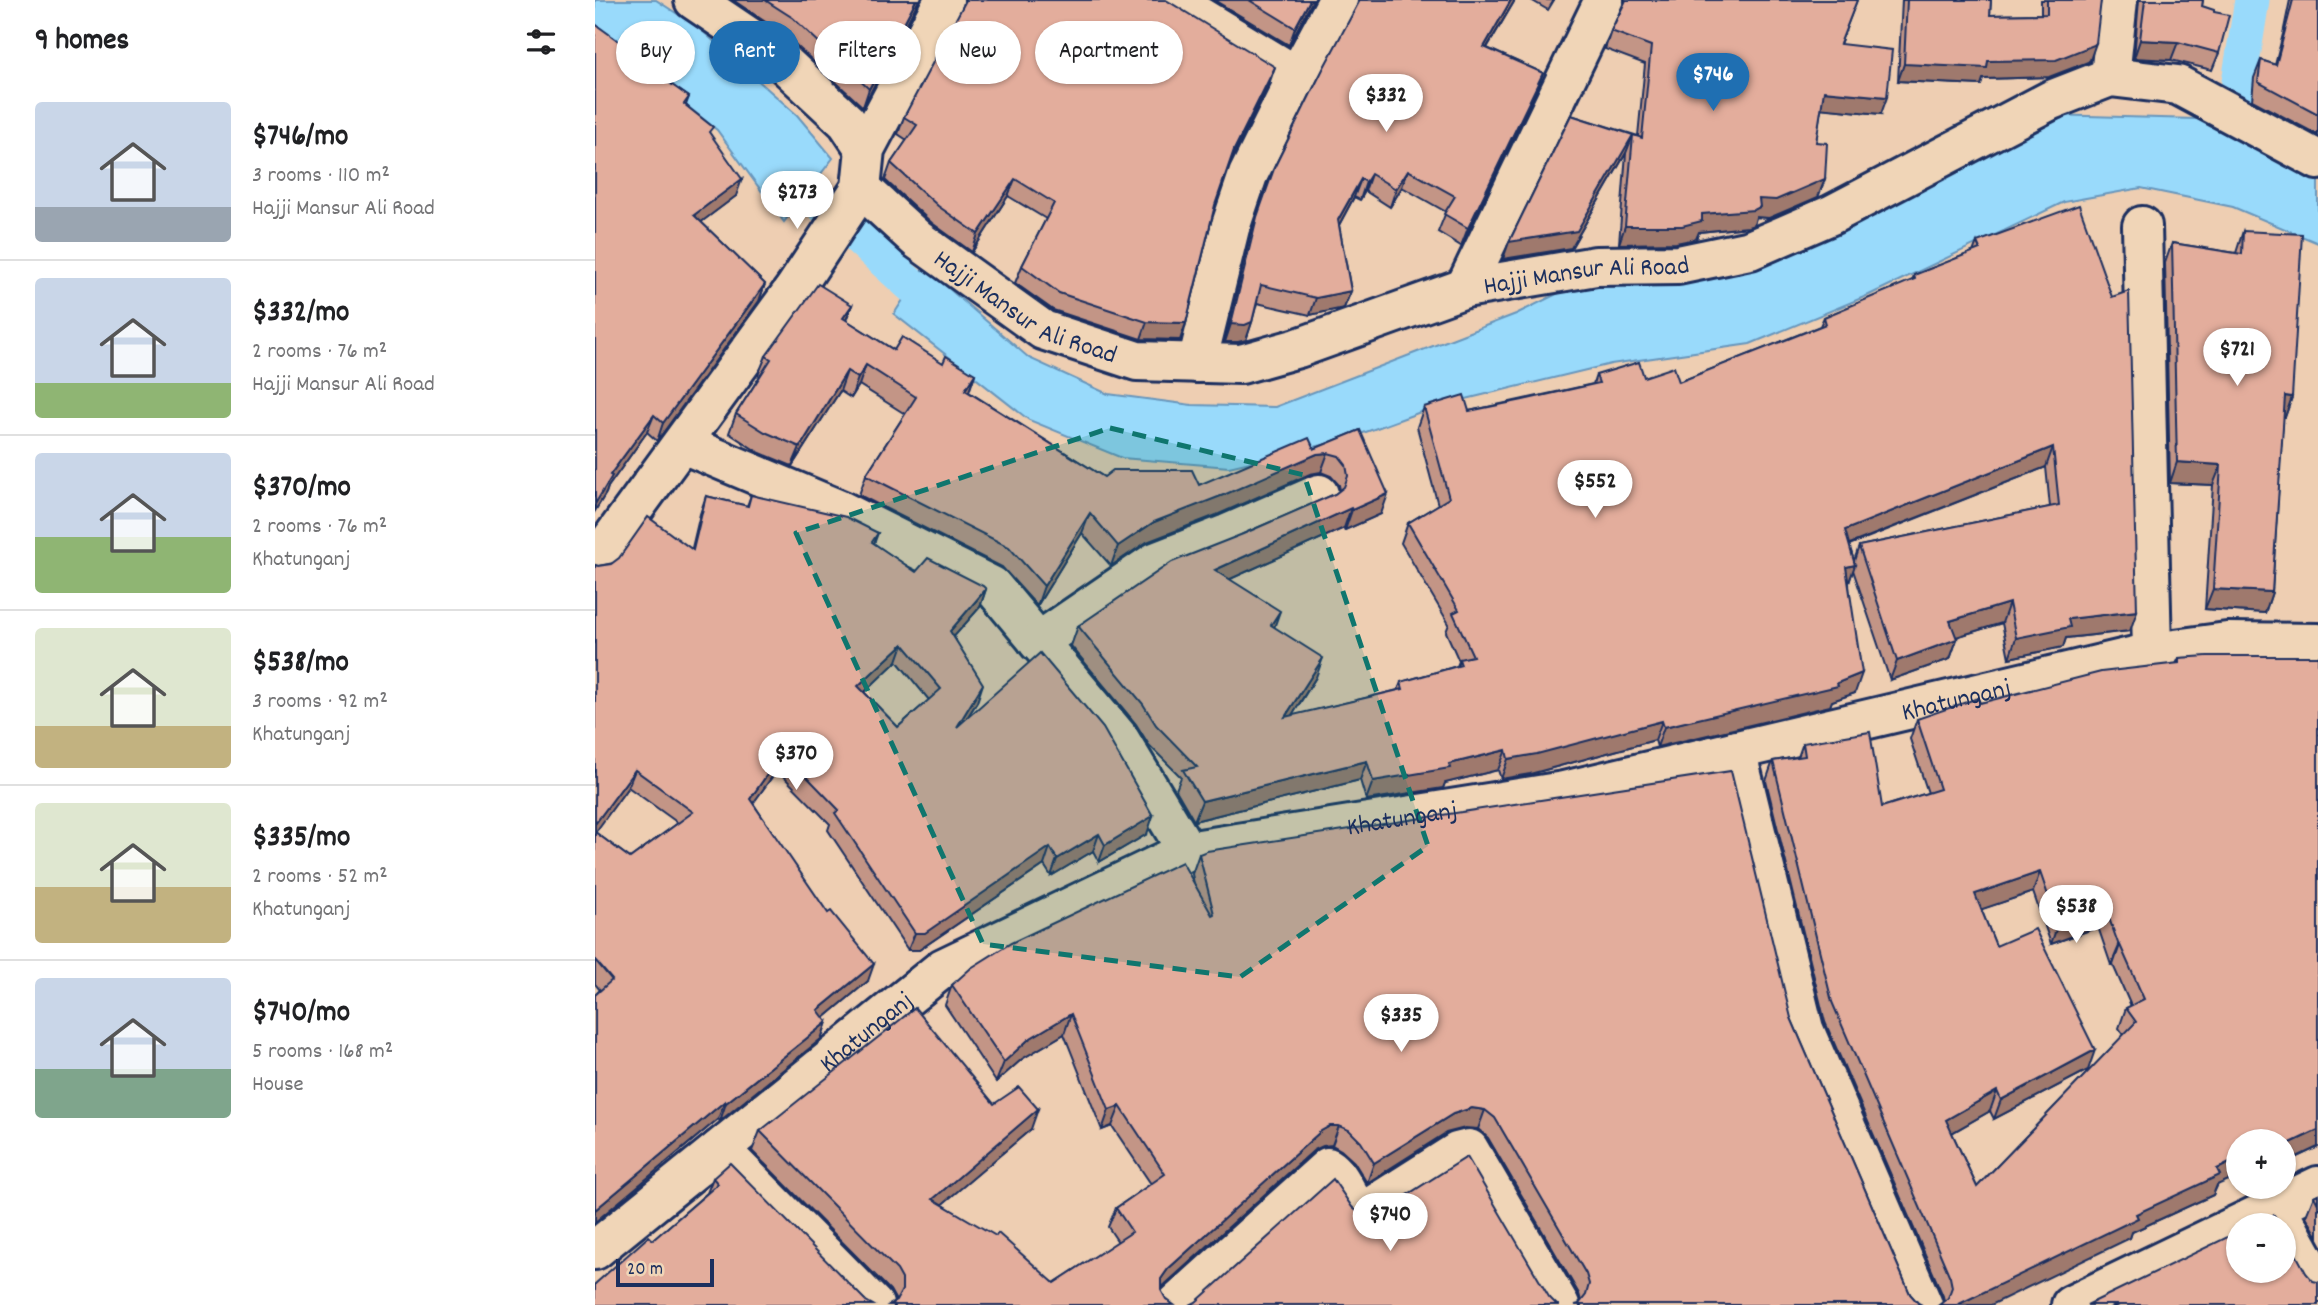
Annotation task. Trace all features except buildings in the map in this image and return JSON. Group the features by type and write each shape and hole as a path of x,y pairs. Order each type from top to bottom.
{"street":[{"path":"694,0 774,54 847,122 865,149"},
{"path":"595,562 795,288 855,198 865,149 944,0"},
{"path":"1173,0 1297,76"},
{"path":"1197,363 1230,228 1248,175 1338,0"},
{"path":"1465,289 1604,0"},
{"path":"2110,77 2118,0"},
{"name":"Hajji Mansur Ali Road","path":"855,198 1043,330 1137,361 1241,364 1298,348 1465,289 1596,266 1678,265 1751,250 1831,215 2051,100 2110,77 2178,85 2318,160"},
{"path":"2141,226 2152,652"},
{"path":"683,444 840,510 992,586 1118,738 1187,851"},
{"path":"1038,642 1155,562 1319,494"},
{"name":"Khatunganj","path":"595,1250 943,968 1187,851 1564,791 2152,652 2227,642 2318,643"},
{"path":"1736,750 1804,1029 1923,1305"},
{"path":"720,1149 874,1305"},
{"path":"1175,1305 1328,1167 1334,1171 1353,1205 1361,1213 1457,1152 1469,1149 1560,1305"},
{"path":"2071,1305 2318,1186"},
{"path":"2276,1206 2318,1282"}],"highlighted area":[{"path":"1110,428 1304,475 1428,846 1240,977 983,944 796,533"}],"water":[{"path":"595,0 656,0 688,21 616,21 616,49 595,32"},
{"path":"695,25 709,37 709,84 762,84 797,115 833,158 784,222 717,130 660,84 695,84"},
{"path":"2050,115 2233,120 2263,153 2318,175 2318,243 2233,207 2141,188 2064,202 1869,295 1750,344 1611,364 1437,406 1344,440 1229,467 1122,458 1029,420 894,314 924,267 1029,358 1108,394 1192,405 1275,407 1516,314 1583,281 1706,274"}],"waterway":[{"path":"2226,140 2233,120 2252,0"},
{"path":"773,158 912,286"}]}
